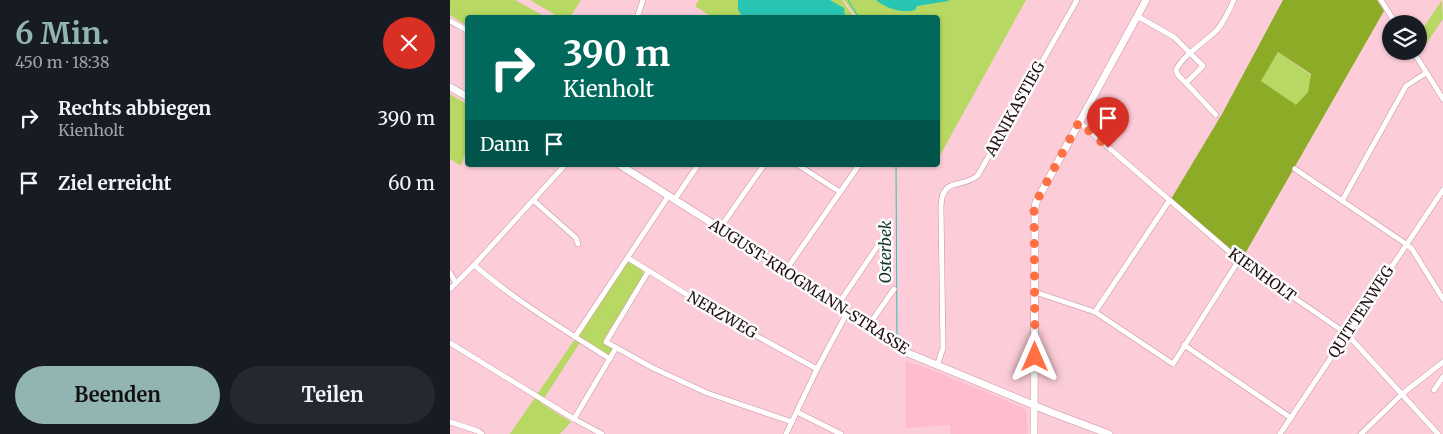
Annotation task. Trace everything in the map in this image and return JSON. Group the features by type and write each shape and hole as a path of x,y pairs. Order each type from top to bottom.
{"main road":[{"path":"1034,434 1034,209 1036,202 1146,0"},
{"path":"450,87 465,95"},
{"name":"AUGUST-KROGMANN-STRASSE","path":"629,167 786,270 903,351 1034,406 1109,434"}],"street":[{"path":"638,15 643,0"},
{"name":"ARNIKASTIEG","path":"937,366 943,348 942,194 953,184 967,182 978,175 1077,0"},
{"path":"1216,115 1178,75 1176,70 1179,64 1218,29 1234,0"},
{"path":"1381,0 1390,15"},
{"path":"1137,16 1174,37 1204,66 1186,83"},
{"path":"450,21 465,29"},
{"path":"1418,60 1443,99"},
{"path":"1342,201 1406,86 1426,73"},
{"name":"KIENHOLT","path":"1079,122 1239,260 1347,334 1438,434"},
{"path":"450,289 563,167"},
{"path":"575,337 628,258 696,167"},
{"path":"720,228 763,167"},
{"path":"801,167 840,192"},
{"path":"786,270 858,167"},
{"path":"1295,169 1412,249 1443,299"},
{"name":"QUITTENWEG","path":"1280,434 1443,190"},
{"path":"532,200 579,240"},
{"path":"1096,312 1169,201"},
{"path":"837,306 881,241 886,239"},
{"name":"NERZWEG","path":"628,258 733,323 817,369"},
{"path":"1035,292 1096,312 1172,364 1239,260"},
{"path":"474,265 498,286 610,359"},
{"path":"648,272 606,342 654,368 707,393 792,422"},
{"path":"450,273 456,283"},
{"path":"868,328 894,289"},
{"path":"786,434 817,369 847,313"},
{"path":"450,344 602,434"},
{"path":"1184,345 1291,418"},
{"path":"574,419 616,348"},
{"path":"1361,434 1402,394 1442,364"},
{"path":"1434,390 1443,377"},
{"path":"797,412 841,434"},
{"path":"450,422 482,434"}],"shaded area":[{"path":"450,0 515,0 542,15 465,15 465,25 450,15"},
{"path":"530,0 581,0 571,15 556,15"},
{"path":"699,0 842,0 853,15 709,15 695,6"},
{"path":"738,0 830,0 844,8 845,15 742,15 738,10"},
{"path":"844,0 1026,0 940,155 940,15 855,15"},
{"path":"876,0 949,0 917,6 915,10 900,11 889,8"},
{"path":"1283,0 1377,0 1384,11 1242,259 1171,199 1222,114","holes":["1278,52 1311,74 1308,92 1296,105 1261,81"]},
{"path":"1442,0 1443,19 1427,43 1427,22"},
{"path":"1278,52 1311,75 1308,92 1296,106 1261,81"},
{"path":"450,94 465,103 465,153 461,166 450,159"},
{"path":"629,262 642,269 644,275 605,337 604,342 613,349 608,357 581,341 541,403 571,422 560,434 510,434 626,264"},
{"path":"906,361 1024,408 1027,411 1027,434 950,434 950,425 906,428"}],"waterway":[{"name":"Osterbek","path":"848,0 857,15"},
{"name":"Osterbek","path":"896,167 897,339"}],"route":[{"path":"1035,357 1034,209 1036,202 1079,122 1108,148"}]}
